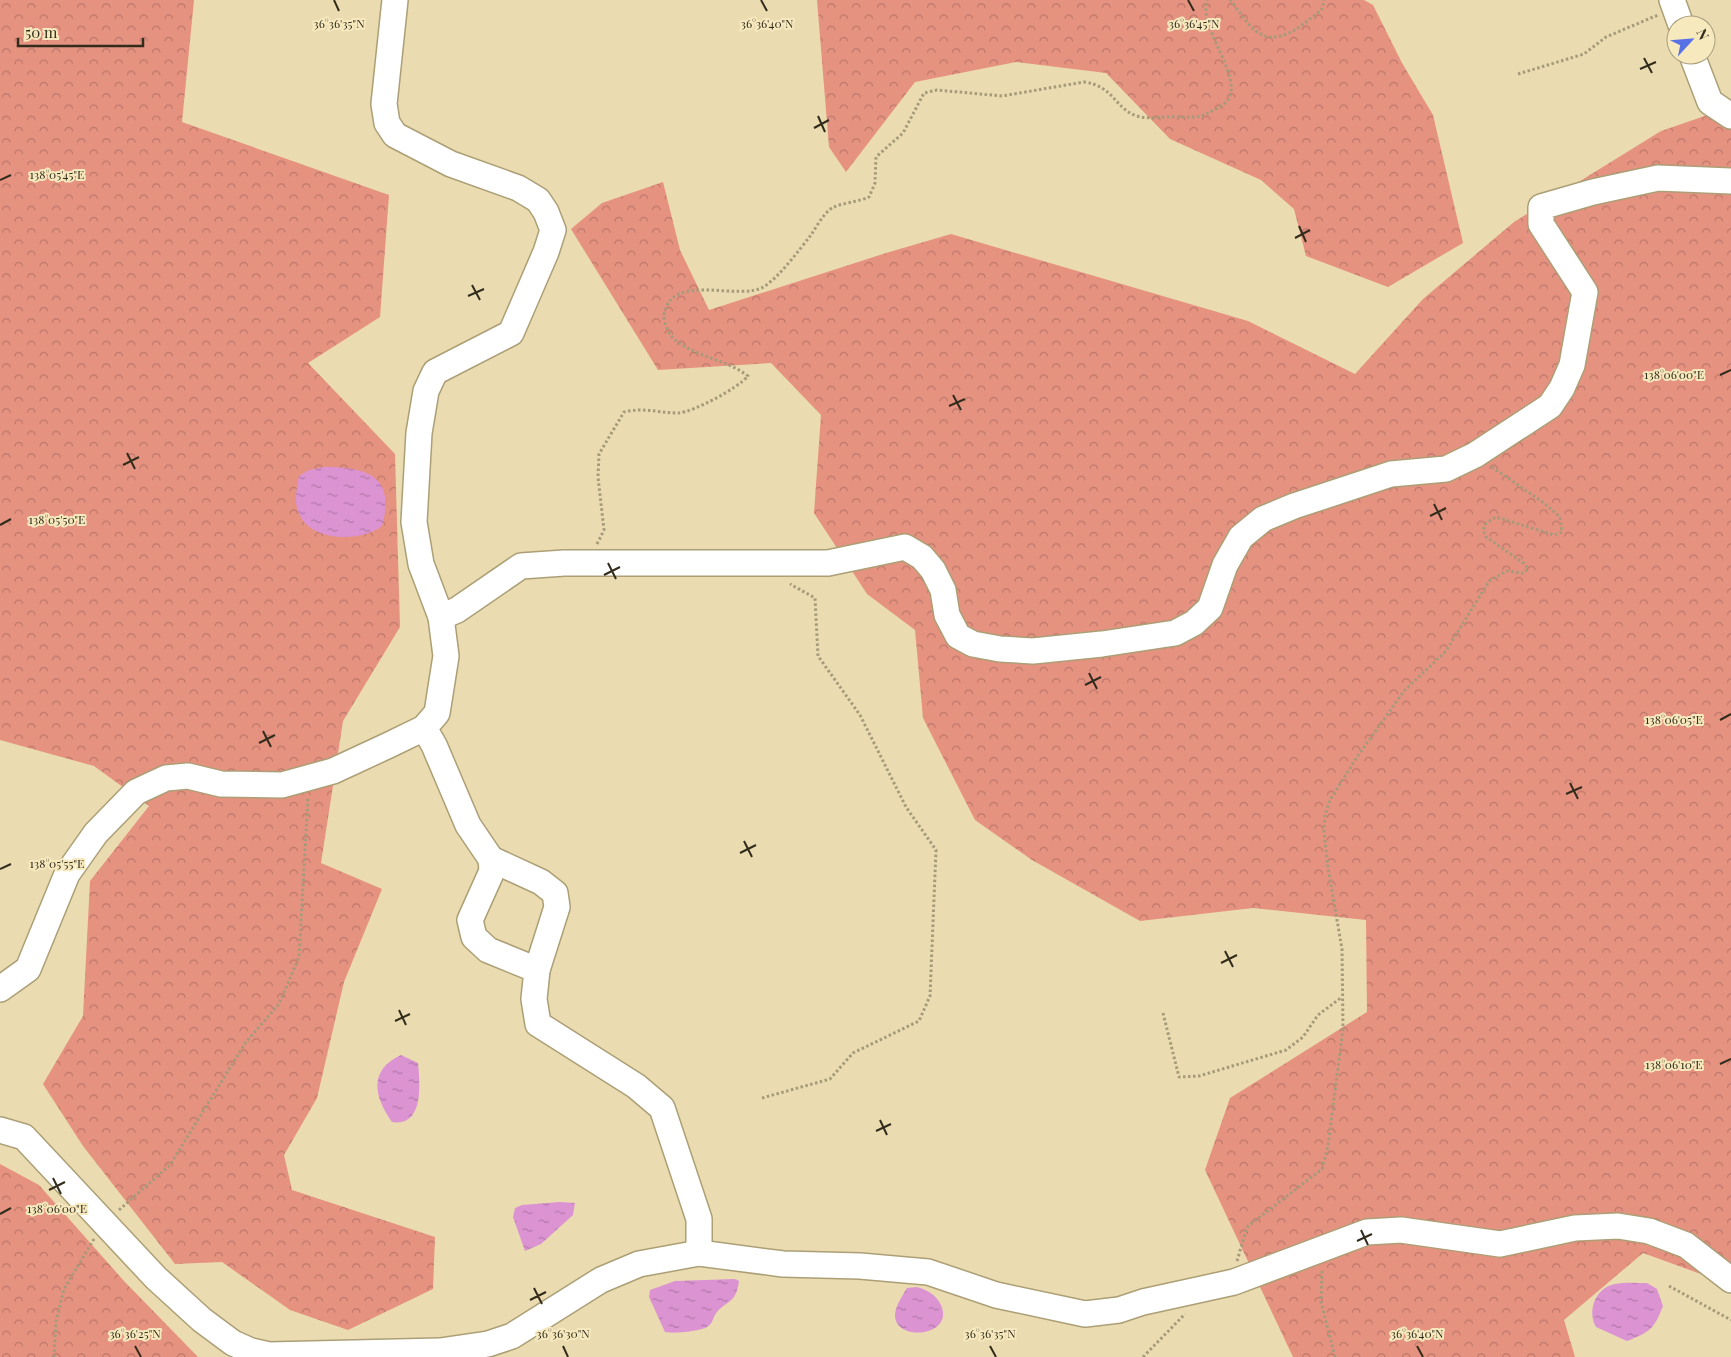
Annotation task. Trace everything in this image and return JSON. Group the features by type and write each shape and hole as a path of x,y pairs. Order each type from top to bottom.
{"street":[{"path":"0,989 28,969 67,874 96,833 136,792 166,778 188,776 221,784 282,785 332,771 424,728 436,713 446,656 441,618 421,564 414,522 419,433 426,391 436,372 511,333 546,252 552,230 546,212 538,200 518,188 451,164 394,135 386,123 384,104 395,0"},
{"path":"1696,65 1710,102 1731,116"},
{"path":"441,618 457,610 520,566 584,563 828,563 905,548 922,557 933,570 943,590 947,615 958,636 973,644 1000,649 1032,651 1175,633 1194,623 1210,608 1225,565 1241,537 1263,519 1294,506 1391,474 1446,469 1475,455 1550,406 1562,388 1572,365 1586,292 1541,224 1541,207 1593,192 1658,178 1731,180"},
{"path":"424,728 434,745 468,825 491,859 492,872 470,920 474,937 488,950 537,970"},
{"path":"491,859 541,882 555,892 557,907 537,970 534,999 538,1024 636,1086 662,1108 699,1219 699,1253"},
{"path":"0,1130 24,1137 156,1278 202,1320 233,1343 252,1351 269,1355 440,1352 488,1344 512,1336 601,1280 639,1264 699,1253 783,1264 860,1266 928,1272 996,1295 1085,1314 1119,1310 1143,1302 1223,1284 1367,1232 1401,1230 1500,1244 1575,1228 1618,1226 1649,1231 1686,1245 1731,1280"}],"path":[{"path":"584,563 593,552 604,530 598,477 599,454 606,439 624,412 638,409 687,412 742,384 748,376 739,369 685,348 671,337 664,317 668,302 682,291 746,290 764,287 800,250 826,214 833,208 869,197 875,183 876,157 903,133 924,93 937,90 1002,96 1084,82 1094,84 1109,91 1125,109 1136,116 1148,118 1202,117 1226,103 1231,95 1229,75 1210,30 1204,8 1207,0"},
{"path":"1230,0 1258,33 1272,38 1286,34 1305,23 1322,10 1324,0"},
{"path":"1518,74 1584,54 1606,37 1675,11"},
{"path":"1143,1357 1223,1284 1237,1256 1247,1227 1322,1169 1334,1116 1343,1029 1342,948 1328,868 1324,831 1325,815 1330,800 1357,757 1404,691 1446,651 1490,581 1507,571 1523,573 1528,569 1525,564 1486,537 1483,530 1486,522 1496,517 1554,535 1562,532 1560,517 1544,502 1475,455"},
{"path":"757,564 815,598 818,656 860,716 906,807 936,850 930,996 919,1021 853,1053 830,1080 762,1098"},
{"path":"54,1357 56,1321 64,1289 103,1223 170,1165 246,1042 279,1004 299,957 309,777"},
{"path":"1163,1013 1179,1077 1199,1076 1286,1050 1303,1037 1318,1015 1343,997"},
{"path":"1326,1248 1321,1302 1335,1357"},
{"path":"1669,1286 1731,1320"}],"green space":[{"path":"0,0 194,0 182,122 389,195 380,317 308,363 395,454 400,627 343,721 321,863 382,889 344,982 317,1098 284,1155 292,1190 435,1237 433,1289 348,1330 290,1310 222,1262 175,1264 83,1146 43,1084 83,1016 90,881 149,806 94,766 0,740"},
{"path":"817,0 1364,0 1373,5 1402,63 1433,115 1463,243 1388,287 1306,256 1294,209 1261,180 1170,139 1106,73 1016,62 915,82 846,172 829,147"},
{"path":"1731,107 1731,1285 1643,1253 1564,1320 1575,1357 1293,1357 1205,1170 1230,1098 1367,1012 1366,920 1253,908 1140,921 1032,860 975,820 923,718 915,630 867,594 814,513 821,415 771,363 658,370 571,229 602,203 663,182 680,250 709,310 951,234 1248,321 1355,374 1423,299 1514,222 1661,131"},
{"path":"0,1164 39,1185 124,1281 198,1357 0,1357"}],"water":[{"path":"339,467 365,472 381,485 385,496 382,526 372,532 348,537 323,534 312,529 304,521 296,503 299,476 309,470"},
{"path":"401,1055 418,1063 418,1102 410,1118 402,1122 392,1122 381,1103 377,1085 383,1068 390,1061"},
{"path":"560,1202 575,1203 573,1215 541,1244 525,1251 513,1217 515,1208 522,1205"},
{"path":"735,1279 739,1281 735,1295 718,1310 709,1326 699,1330 665,1332 649,1297 650,1290 675,1281"},
{"path":"1619,1283 1647,1283 1657,1289 1663,1306 1657,1320 1650,1329 1627,1341 1596,1327 1593,1321 1593,1307 1602,1290"},
{"path":"917,1287 928,1291 937,1298 941,1305 943,1316 939,1325 931,1330 920,1333 910,1332 901,1328 896,1320 897,1306 907,1288"}]}
